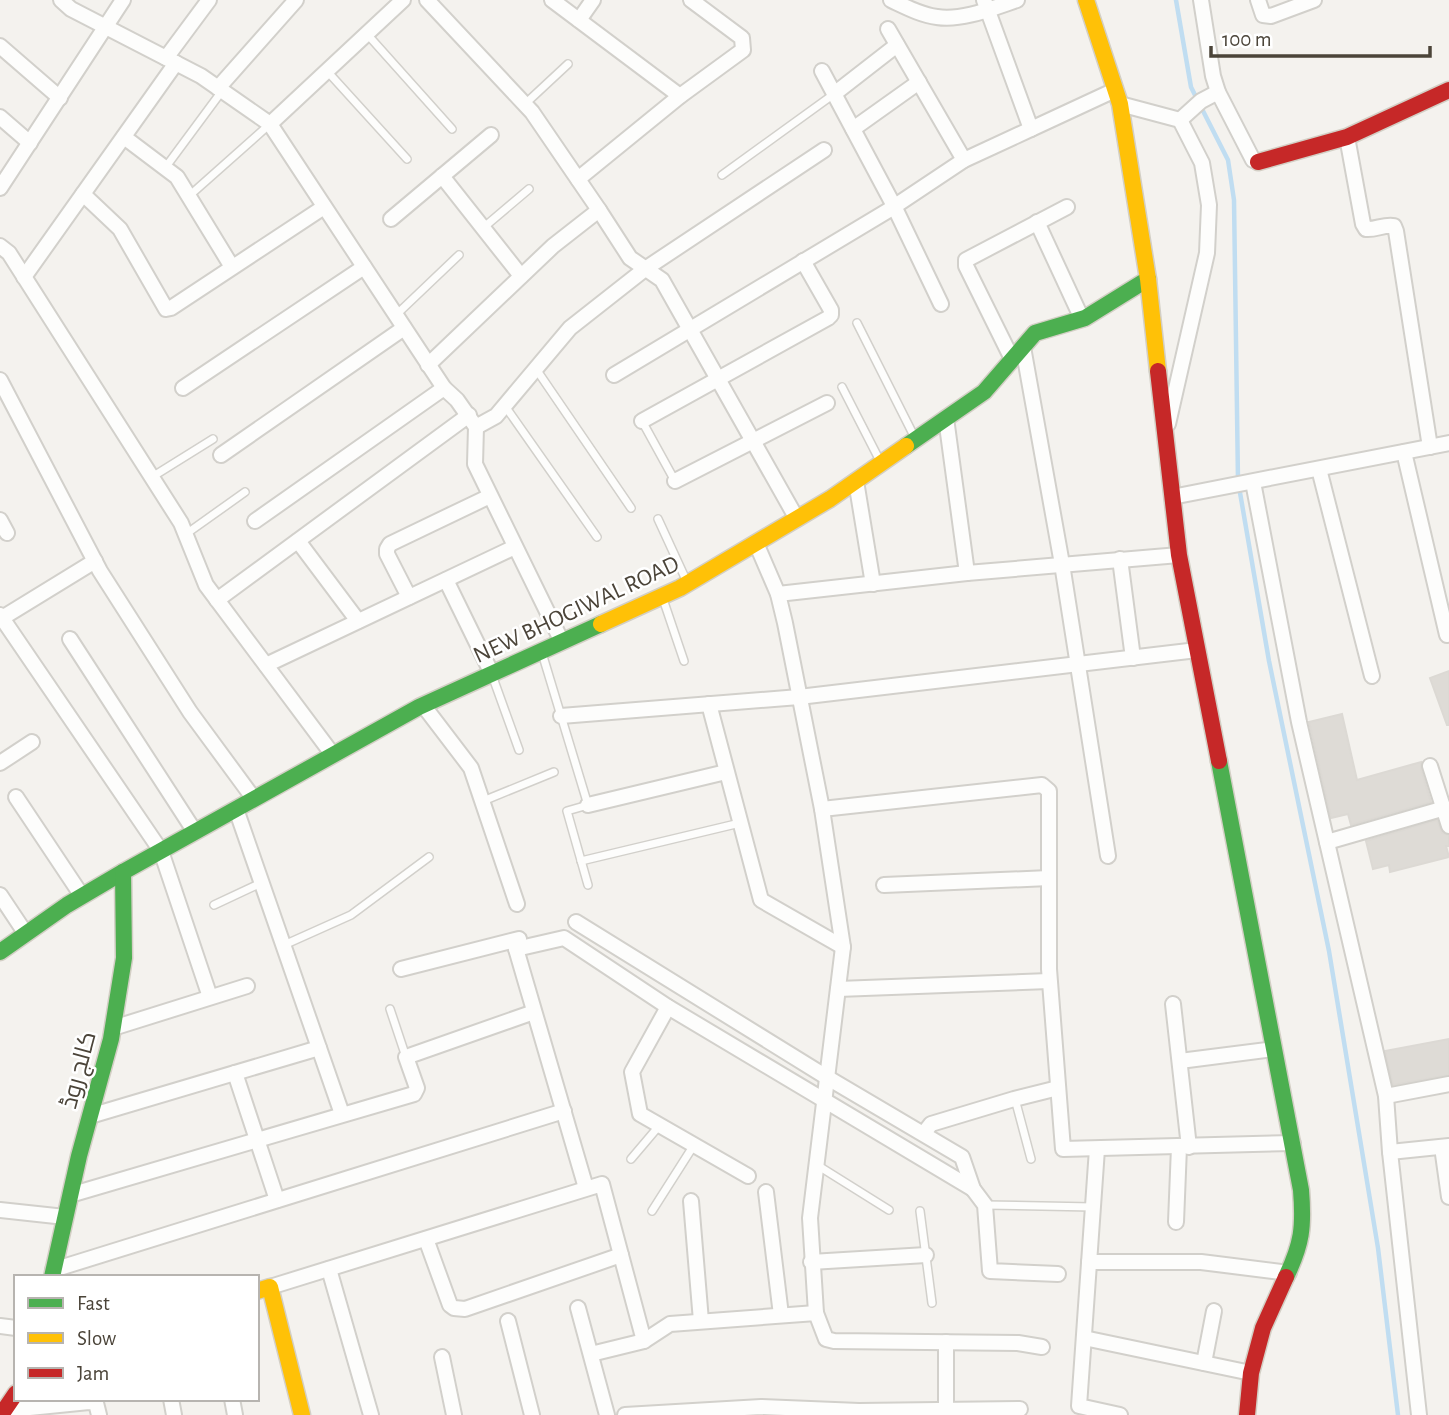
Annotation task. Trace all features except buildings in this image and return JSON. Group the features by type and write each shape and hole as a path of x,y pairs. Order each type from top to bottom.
{"street":[{"path":"61,0 71,9 171,60 220,89 270,124 428,365 473,421 475,464 562,642"},
{"path":"0,188 123,0"},
{"path":"24,277 124,137 209,0"},
{"path":"220,89 296,0"},
{"path":"270,124 403,0"},
{"path":"426,0 525,105 600,210 630,258 662,280 797,519"},
{"path":"552,0 680,96"},
{"path":"579,20 593,0"},
{"path":"578,179 680,96 743,50 743,38 691,0"},
{"path":"891,0 937,18 950,18 986,5 1017,0"},
{"path":"1086,0 1117,97 1148,279 1179,555 1301,1190 1303,1219 1299,1250 1263,1328 1251,1373 1247,1415"},
{"path":"1201,0 1218,92 1253,160 1258,162 1347,137 1449,90"},
{"path":"1258,0 1263,15 1271,16 1314,0"},
{"path":"986,5 1031,129"},
{"path":"888,29 964,160"},
{"path":"834,94 897,45"},
{"path":"0,46 60,98"},
{"path":"822,71 894,206 941,304"},
{"path":"853,129 919,82"},
{"path":"1180,120 1201,101 1218,92"},
{"path":"614,375 894,206 964,160 1031,129 1117,97 1180,120 1202,163 1209,205 1207,253 1166,432"},
{"path":"0,117 30,143"},
{"path":"391,219 491,135"},
{"path":"124,137 177,177 232,267"},
{"path":"1347,137 1363,224 1366,229 1374,230 1388,225 1394,226 1396,231 1430,447"},
{"path":"217,600 473,421 496,416 570,328 645,269 824,150"},
{"path":"442,176 521,276"},
{"path":"83,194 120,229 166,309 324,206"},
{"path":"1067,207 966,260 966,265 1018,353 1062,564 1108,856"},
{"path":"428,365 553,246 600,210"},
{"path":"1037,222 1082,319"},
{"path":"0,246 9,253 181,523 206,585 333,755"},
{"path":"642,422 831,315 831,310 803,261"},
{"path":"183,388 364,267"},
{"name":"NEW BHOGIWAL ROAD","path":"0,952 82,896 123,872 423,705 662,596 797,519 984,391 1035,333 1082,319 1148,279"},
{"path":"221,455 400,322"},
{"path":"0,380 95,561 190,712 254,799"},
{"path":"255,521 444,388"},
{"path":"675,481 827,403"},
{"path":"946,418 967,573"},
{"path":"1172,497 1449,443"},
{"path":"1404,452 1447,635"},
{"path":"1319,469 1372,676"},
{"path":"856,481 873,584"},
{"path":"1244,483 1386,1096 1419,1415"},
{"path":"409,597 387,554 390,544 490,496"},
{"path":"298,541 358,621"},
{"path":"756,543 778,594 822,809 843,947 810,1218 816,1313 826,1339 834,1341 1018,1343 1042,1347"},
{"path":"266,665 515,547"},
{"path":"778,594 967,573 1179,555"},
{"path":"1119,559 1133,659"},
{"path":"95,561 1,616 161,851 210,997"},
{"path":"446,580 492,674"},
{"path":"70,639 195,832"},
{"path":"561,716 799,697 1196,650"},
{"path":"709,704 761,900 843,947"},
{"path":"423,705 471,768 517,904"},
{"path":"0,763 32,742"},
{"path":"1430,766 1449,825"},
{"path":"588,805 726,772"},
{"path":"822,809 1042,785 1049,791 1049,981 1063,1149 1293,1143"},
{"path":"16,797 82,896"},
{"path":"1327,842 1445,808"},
{"path":"236,809 342,1114"},
{"name":"کالج روڈ","path":"53,1273 113,1028 124,958 123,872"},
{"path":"884,885 1049,878"},
{"path":"0,895 26,934"},
{"path":"576,922 828,1078 962,1157 974,1189 985,1205 990,1271 1058,1274"},
{"path":"401,969 516,943 565,938 668,1007 974,1189"},
{"path":"516,943 586,1188"},
{"path":"838,989 1049,981"},
{"path":"113,1028 247,986"},
{"path":"1173,1004 1180,1061 1184,1147 1176,1222"},
{"path":"668,1007 632,1072 640,1114 748,1176"},
{"path":"71,1195 417,1091 406,1057 534,1012"},
{"path":"90,1116 319,1048"},
{"path":"1180,1061 1273,1049"},
{"path":"235,1073 277,1200"},
{"path":"1386,1096 1449,1084"},
{"path":"924,1133 931,1124 1058,1088"},
{"path":"53,1273 564,1111"},
{"path":"932,1166 944,1146"},
{"path":"1390,1152 1446,1146 1449,1197"},
{"path":"1097,1149 1079,1406 1120,1415"},
{"path":"302,1415 264,1289 599,1183 604,1187 644,1341"},
{"path":"766,1192 780,1315"},
{"path":"691,1201 702,1321"},
{"path":"0,1210 65,1217"},
{"path":"426,1239 450,1305 465,1309 621,1255"},
{"path":"811,1262 926,1255"},
{"path":"1089,1262 1201,1262 1289,1273"},
{"path":"329,1269 371,1415"},
{"path":"578,1308 607,1415"},
{"path":"1204,1363 1213,1311"},
{"path":"591,1354 644,1341 670,1324 816,1313"},
{"path":"508,1321 532,1415"},
{"path":"1084,1338 1251,1373"},
{"path":"941,1412 946,1342"},
{"path":"442,1357 454,1415"},
{"path":"1,1413 14,1396"},
{"path":"1,1413 89,1402 96,1403 99,1415"},
{"path":"625,1415 714,1412 761,1407 941,1412 1020,1409"}],"lane":[{"path":"367,34 452,129"},
{"path":"525,105 568,64"},
{"path":"327,71 407,159"},
{"path":"165,168 220,89"},
{"path":"722,175 834,94"},
{"path":"189,197 270,124"},
{"path":"483,228 529,189"},
{"path":"400,322 459,255"},
{"path":"857,323 915,440"},
{"path":"536,369 631,508"},
{"path":"842,387 881,463"},
{"path":"505,405 597,537"},
{"path":"642,422 675,481"},
{"path":"152,477 214,439"},
{"path":"185,534 245,492"},
{"path":"658,519 687,583"},
{"path":"662,596 684,661"},
{"path":"541,652 588,805 567,811 588,885"},
{"path":"492,674 519,750"},
{"path":"482,801 554,772"},
{"path":"581,861 741,823"},
{"path":"283,945 351,915 429,857"},
{"path":"214,905 261,882"},
{"path":"390,1009 406,1057"},
{"path":"1014,1099 1031,1159"},
{"path":"631,1159 660,1125"},
{"path":"652,1212 694,1145"},
{"path":"817,1165 889,1210"},
{"path":"985,1205 1093,1207"},
{"path":"920,1211 932,1303"}],"waterway":[{"path":"1176,0 1191,87 1197,99"},
{"path":"1201,107 1228,160 1234,200 1238,481 1269,661 1329,951 1378,1248 1398,1415"}],"traffic: fast":[{"path":"906,446 984,392 1035,333 1085,318 1148,279"},
{"path":"0,952 67,905 123,872 419,707 601,624"},
{"path":"1219,761 1301,1190 1301,1235 1286,1277"},
{"path":"52,1275 79,1156 111,1039 124,958 123,872"}],"traffic: slow":[{"path":"1086,0 1120,104 1148,279 1158,371"},
{"path":"601,624 680,588 830,499 906,446"},
{"path":"259,1290 270,1287 302,1415"}],"traffic: jam":[{"path":"1258,162 1347,137 1449,90"},
{"path":"1158,371 1179,555 1219,761"},
{"path":"1247,1415 1251,1373 1263,1328 1286,1277"},
{"path":"1,1415 14,1396"}]}
